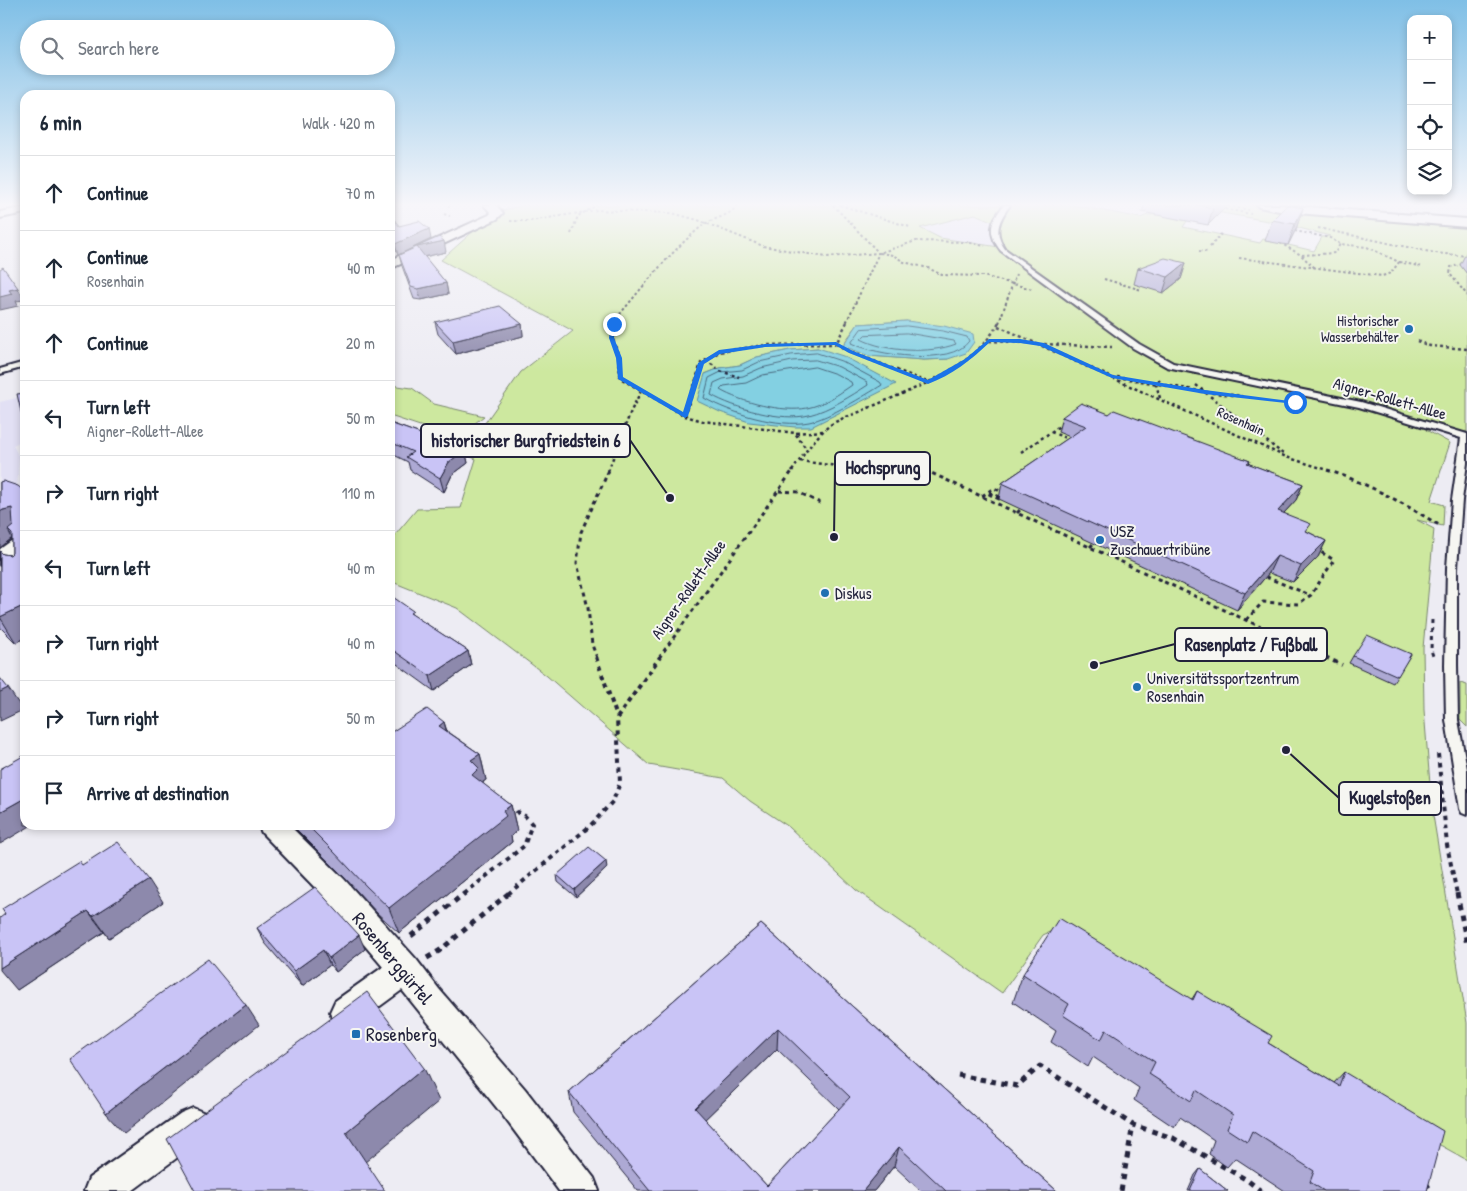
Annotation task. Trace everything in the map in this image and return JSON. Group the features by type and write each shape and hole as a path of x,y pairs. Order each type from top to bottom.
{"street":[{"path":"9,560 20,546"},
{"name":"Rosenberggürtel","path":"277,830 405,961 428,1000 513,1101 581,1191"},
{"path":"322,1030 405,961"},
{"path":"105,1190 218,1106"}],"lane":[{"name":"Aigner-Rollett-Allee","path":"1018,261 1136,346 1157,359 1170,364 1361,405 1466,437 1457,500 1452,568 1451,665 1452,720 1467,809"},
{"path":"0,372 20,366"}],"path":[{"path":"666,261 614,324 611,338 619,358 620,378 685,416 703,421 795,433 824,431"},
{"path":"836,344 875,261"},
{"path":"901,261 928,268 942,275 983,276 1038,292"},
{"path":"1260,261 1382,276 1391,273 1399,262"},
{"path":"1307,261 1316,268"},
{"path":"1396,261 1423,267"},
{"path":"1467,262 1451,267 1450,274 1467,295"},
{"name":"Aigner-Rollett-Allee","path":"617,718 807,450 828,426 928,382 949,372 967,360 989,341 998,326 1005,313 1017,269 1024,265"},
{"path":"1104,279 1142,290"},
{"name":"Rosenhain","path":"998,326 1042,344 1286,456 1356,479 1410,507 1444,529"},
{"path":"989,341 1136,346"},
{"path":"1417,341 1430,346 1467,348"},
{"path":"685,416 701,363 719,352 756,346 836,344 851,352 928,382"},
{"path":"706,360 720,372 739,377"},
{"path":"1160,399 1156,384 1170,364 1286,456"},
{"path":"1112,376 1205,392 1250,397"},
{"path":"405,961 439,951 590,826 613,800 620,783 617,718 592,645 588,608 577,563 581,532 612,463 630,411 641,391"},
{"path":"1021,452 1066,421"},
{"path":"1051,432 1077,443"},
{"path":"795,433 807,450"},
{"path":"800,461 844,467 895,456 1342,665"},
{"path":"982,496 994,488 1007,494 1000,499 987,493 989,492 1000,497"},
{"path":"778,491 798,492 822,504"},
{"path":"1009,509 1014,506"},
{"path":"1017,513 1021,509"},
{"path":"1090,547 1094,543"},
{"path":"1246,620 1263,602 1298,604 1311,595 1334,560 1316,549"},
{"path":"1153,577 1157,572"},
{"path":"1266,577 1311,595"},
{"path":"1216,606 1220,602"},
{"path":"405,961 524,846 532,824 525,816 518,812 505,821"},
{"path":"958,1075 1017,1086 1040,1066 1134,1125 1173,1138 1247,1180 1261,1191"},
{"path":"1121,1191 1134,1125"},
{"path":"1422,1175 1431,1191"}],"shaded area":[{"path":"20,397 20,442 13,445 19,457 16,505 0,510 0,402"}],"green space":[{"path":"442,261 1467,261 1467,432 1426,430 1450,443 1431,501 1444,505 1443,526 1417,520 1434,529 1423,648 1424,710 1432,809 1467,1023 1467,1160 1054,930 1043,935 1002,993 856,890 789,827 750,801 723,778 649,765 547,676 457,608 395,583 395,535 417,509 461,508 476,459 463,454 521,372 573,331","holes":["907,321 948,359 924,360 869,356 843,346 858,324","818,348 705,374 720,368 740,365 757,357 790,350"]},
{"path":"395,386 412,388 434,404 484,416 456,438 395,418"},
{"path":"1460,683 1467,685 1467,727 1460,720"}],"water":[{"path":"907,321 944,326 973,334 974,342 966,353 948,359 924,360 869,356 843,346 858,324"},
{"path":"818,348 843,356 896,384 811,427 749,422 720,412 697,401 705,374 720,368 740,365 757,357 790,350"}],"building":[{"path":"401,261 428,261 446,283 418,289 411,287"},
{"path":"1158,261 1176,261 1186,263 1168,277 1138,268"},
{"path":"3,267 18,288 9,290 12,294 0,297 0,269"},
{"path":"500,306 522,324 453,341 435,322"},
{"path":"17,394 20,394 20,407"},
{"path":"1081,403 1109,414 1114,410 1250,461 1247,463 1303,484 1278,511 1311,524 1306,531 1326,541 1301,566 1277,556 1245,593 1002,483 1086,426 1062,417"},
{"path":"395,425 465,450 449,462 440,478 406,457 413,452 395,444"},
{"path":"3,481 20,488 20,607 0,617 0,551 3,554 10,555 12,553 12,534 8,530 13,526 12,508 0,512 0,482"},
{"path":"395,598 413,611 410,613 468,651 430,676 395,652"},
{"path":"1367,635 1411,654 1398,676 1353,656"},
{"path":"0,678 8,688 0,692"},
{"path":"427,709 444,722 439,726 480,754 471,760 479,768 472,775 511,805 503,811 506,816 389,908 312,830 395,830 395,730"},
{"path":"20,758 20,801 0,812 0,769"},
{"path":"118,842 149,880 93,916 88,911 0,968 0,918 5,914 2,909 79,861 82,865"},
{"path":"589,847 606,861 574,890 557,875"},
{"path":"315,887 359,935 329,958 323,950 294,971 257,928"},
{"path":"1059,918 1193,1000 1197,991 1272,1036 1268,1043 1339,1086 1344,1072 1443,1131 1427,1191 1324,1191 1310,1182 1314,1171 1252,1131 1247,1142 1227,1129 1233,1115 1196,1090 1191,1101 1149,1074 1155,1062 1106,1030 1101,1040 1063,1015 1069,1004 1023,974"},
{"path":"761,924 1057,1191 946,1191 899,1147 863,1191 650,1191 569,1092","holes":["778,1028 850,1097 767,1186 695,1108"]},
{"path":"208,959 246,1005 106,1113 70,1059"},
{"path":"367,992 424,1068 346,1132 385,1191 195,1191 167,1139"},
{"path":"1200,1169 1228,1191 1190,1191"}],"place":[{"name":"Historischer Wasserbehälter","path":"1409,329"},
{"name":"historischer Burgfriedstein 6","path":"670,498"},
{"name":"Hochsprung","path":"834,537"},
{"name":"USZ Zuschauertribüne","path":"1100,540"},
{"name":"Diskus","path":"825,593"},
{"name":"Rasenplatz / Fußball","path":"1094,665"},
{"name":"Universitätssportzentrum Rosenhain","path":"1137,687"},
{"name":"Kugelstoßen","path":"1286,750"},
{"name":"Rosenberg","path":"356,1034"}],"route":[{"path":"614,324 611,338 619,358 620,378 651,398 685,416 701,363 719,352 765,345 791,344 836,344 851,352 928,382 949,372 967,360 989,341 1020,341 1042,344 1112,376 1205,392 1295,402"}]}
